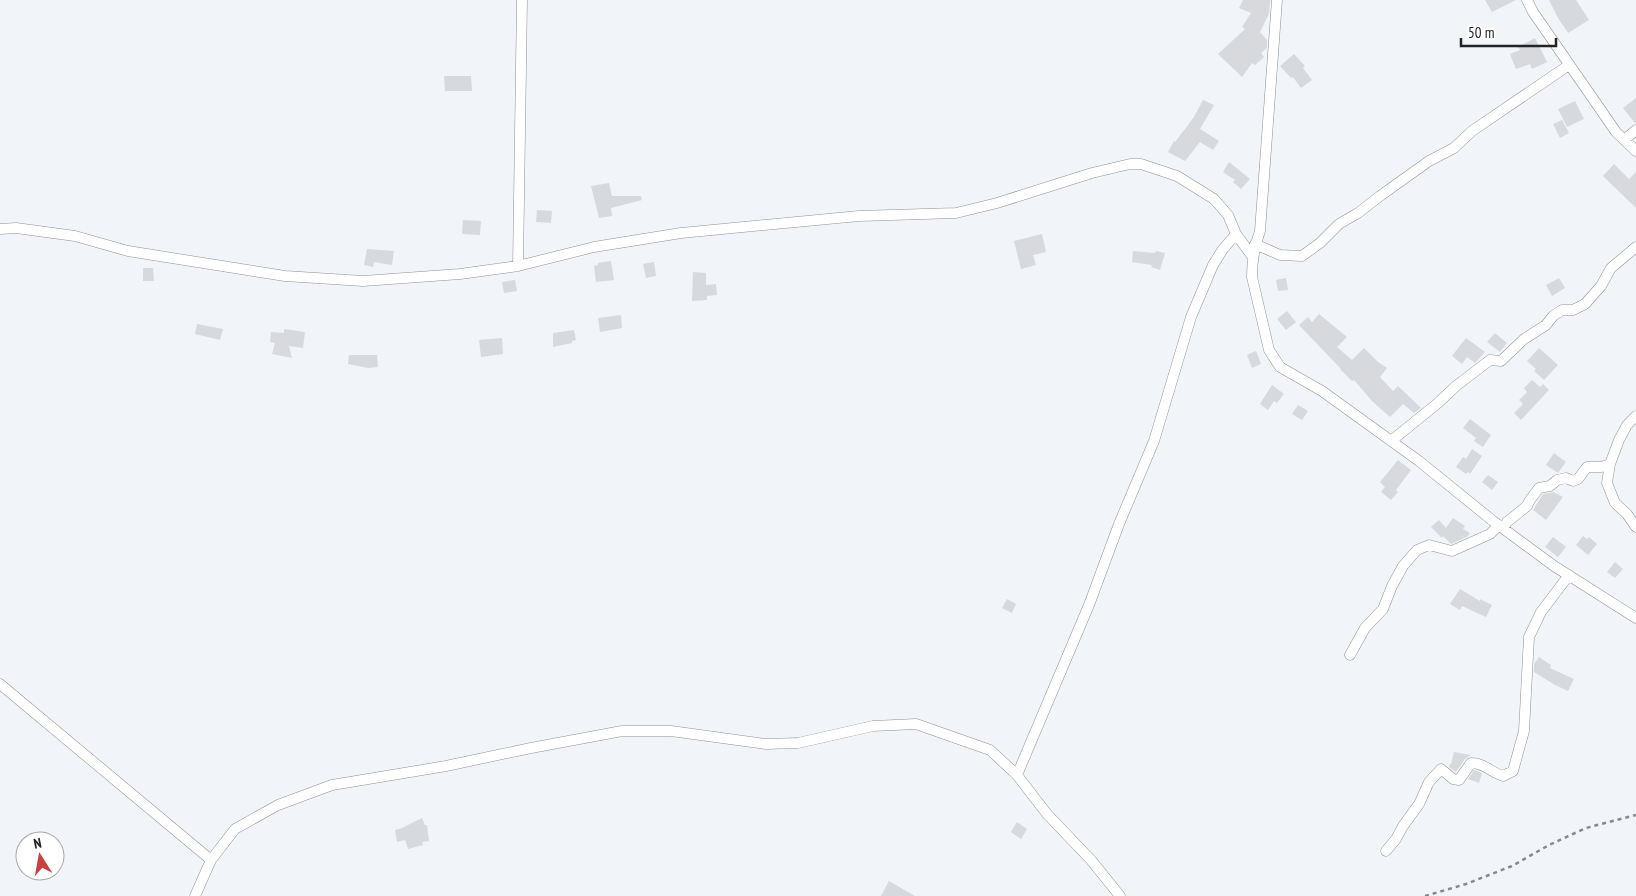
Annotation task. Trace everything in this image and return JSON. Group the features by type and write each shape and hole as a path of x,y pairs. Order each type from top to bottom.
{"street":[{"path":"518,266 522,0"},
{"path":"1277,0 1260,231 1252,256 1252,277 1269,350 1280,367 1322,391 1418,460 1501,527 1569,575 1636,618"},
{"path":"1527,0 1533,12 1616,132 1636,152"},
{"path":"1255,244 1280,255 1302,256 1320,243 1339,224 1358,213 1429,161 1454,148 1472,131 1569,65"},
{"path":"1624,140 1636,130"},
{"path":"0,229 16,228 75,236 128,251 285,276 362,281 460,274 518,266 594,247 681,233 859,216 956,213 997,203 1092,173 1130,164 1141,164 1177,176 1214,199 1228,215 1236,234 1252,256"},
{"path":"1017,775 1089,605 1119,524 1154,441 1191,317 1213,266 1223,249 1236,234"},
{"path":"1391,441 1490,360 1501,361 1524,339 1562,310 1573,310 1585,304 1601,286 1611,268 1636,247"},
{"path":"1636,416 1627,425 1610,464 1607,483 1614,504 1628,514 1636,528"},
{"path":"1350,655 1365,628 1383,609 1397,576 1417,550 1430,545 1452,551 1501,527 1527,506 1539,488 1550,486 1557,480 1566,478 1573,481 1578,479 1587,467 1602,467 1610,464"},
{"path":"1386,851 1419,804 1430,782 1441,769 1453,779 1459,780 1472,763 1485,765 1492,773 1502,776 1512,771 1524,731 1529,636 1541,612 1569,575"},
{"path":"0,684 211,860"},
{"path":"195,896 211,860 235,829 278,805 332,786 622,732 671,731 766,744 798,743 873,726 916,724 990,750 1017,775 1046,814 1091,860 1120,896"}],"path":[{"path":"1425,896 1466,884 1512,866 1549,845 1586,828 1636,815"}],"building":[{"path":"1243,0 1270,0 1269,14 1260,32 1267,40 1267,48 1261,53 1264,57 1255,65 1252,63 1242,77 1218,54 1245,29 1242,27 1251,13 1239,8"},
{"path":"1485,0 1516,0 1492,12"},
{"path":"1549,0 1576,0 1589,20 1568,33"},
{"path":"1535,38 1547,62 1532,69 1530,64 1516,69 1510,54 1520,50 1518,47"},
{"path":"1294,54 1305,66 1303,68 1312,80 1301,88 1293,77 1291,78 1280,66"},
{"path":"444,76 471,76 472,91 445,91"},
{"path":"1636,98 1636,123 1635,123 1623,108"},
{"path":"1203,100 1214,105 1200,129 1219,141 1213,150 1200,142 1185,161 1168,152 1174,141 1194,117"},
{"path":"1575,101 1584,119 1567,127 1558,109"},
{"path":"1562,120 1569,133 1560,138 1553,124"},
{"path":"1229,162 1250,179 1241,189 1233,182 1235,180 1223,172"},
{"path":"1614,164 1629,179 1636,172 1636,208 1603,176"},
{"path":"609,183 612,196 641,196 642,200 611,208 612,216 599,218 591,186"},
{"path":"537,210 552,211 551,223 536,222"},
{"path":"463,220 481,221 480,235 462,234"},
{"path":"1042,234 1046,252 1033,255 1036,265 1021,269 1014,241"},
{"path":"367,249 394,251 392,265 374,262 373,267 364,265"},
{"path":"1133,251 1165,253 1160,270 1151,267 1152,265 1132,262"},
{"path":"611,261 614,280 596,282 594,266 598,265 598,263"},
{"path":"654,262 656,276 646,278 643,264"},
{"path":"143,268 153,268 154,281 143,281"},
{"path":"693,272 706,273 706,285 716,284 717,295 707,296 707,300 692,301"},
{"path":"1286,278 1288,290 1278,291 1276,280"},
{"path":"1559,278 1565,288 1552,296 1546,285"},
{"path":"515,280 517,291 504,293 502,282"},
{"path":"1287,311 1296,322 1286,330 1277,319"},
{"path":"1319,314 1347,337 1337,347 1352,360 1364,348 1387,368 1380,377 1393,391 1398,386 1421,408 1414,413 1403,404 1390,417 1372,401 1354,380 1352,381 1340,369 1299,325 1308,317 1312,322"},
{"path":"621,315 622,328 600,332 598,318"},
{"path":"197,324 223,329 220,340 195,334"},
{"path":"284,329 305,332 303,348 289,346 292,358 272,354 275,343 270,342 271,332 284,333"},
{"path":"574,330 576,340 572,341 572,343 553,347 553,333"},
{"path":"1495,333 1507,343 1500,352 1487,342"},
{"path":"502,338 503,354 481,357 479,340"},
{"path":"1466,338 1485,352 1475,363 1467,357 1462,364 1452,356"},
{"path":"1539,348 1558,365 1544,380 1527,361"},
{"path":"1256,351 1261,364 1252,368 1247,355"},
{"path":"349,355 377,355 378,367 368,368 348,364"},
{"path":"1532,380 1540,387 1543,384 1549,390 1521,420 1514,413 1523,404 1519,400 1527,392 1524,388"},
{"path":"1272,385 1284,394 1277,403 1274,401 1268,410 1260,404"},
{"path":"1298,405 1308,411 1302,420 1292,414"},
{"path":"1470,419 1491,435 1483,447 1474,441 1476,438 1463,428"},
{"path":"1472,449 1482,456 1470,474 1468,472 1466,474 1456,467 1463,457 1466,459"},
{"path":"1554,453 1566,462 1558,473 1546,465"},
{"path":"1398,460 1411,470 1391,500 1381,492 1385,487 1380,482"},
{"path":"1488,475 1498,482 1492,490 1482,482"},
{"path":"1554,492 1563,497 1546,520 1533,510 1543,494"},
{"path":"1453,518 1465,526 1463,529 1470,533 1467,537 1451,544 1431,527 1439,520 1446,528"},
{"path":"1583,536 1587,539 1589,537 1597,544 1588,555 1576,545"},
{"path":"1553,537 1566,547 1558,557 1545,547"},
{"path":"1615,562 1623,569 1615,578 1607,572"},
{"path":"1460,589 1480,601 1480,599 1492,605 1486,617 1462,606 1460,610 1450,604"},
{"path":"1007,599 1016,604 1012,613 1002,608"},
{"path":"1539,657 1551,665 1550,668 1574,679 1568,691 1534,672 1534,664"},
{"path":"1454,752 1471,755 1465,759 1456,772 1449,767"},
{"path":"1474,770 1482,773 1479,783 1468,779"},
{"path":"422,818 425,825 427,825 429,841 422,842 423,845 408,849 405,840 397,842 395,830"},
{"path":"1017,822 1027,829 1021,839 1011,832"},
{"path":"889,881 915,896 881,896"}]}
